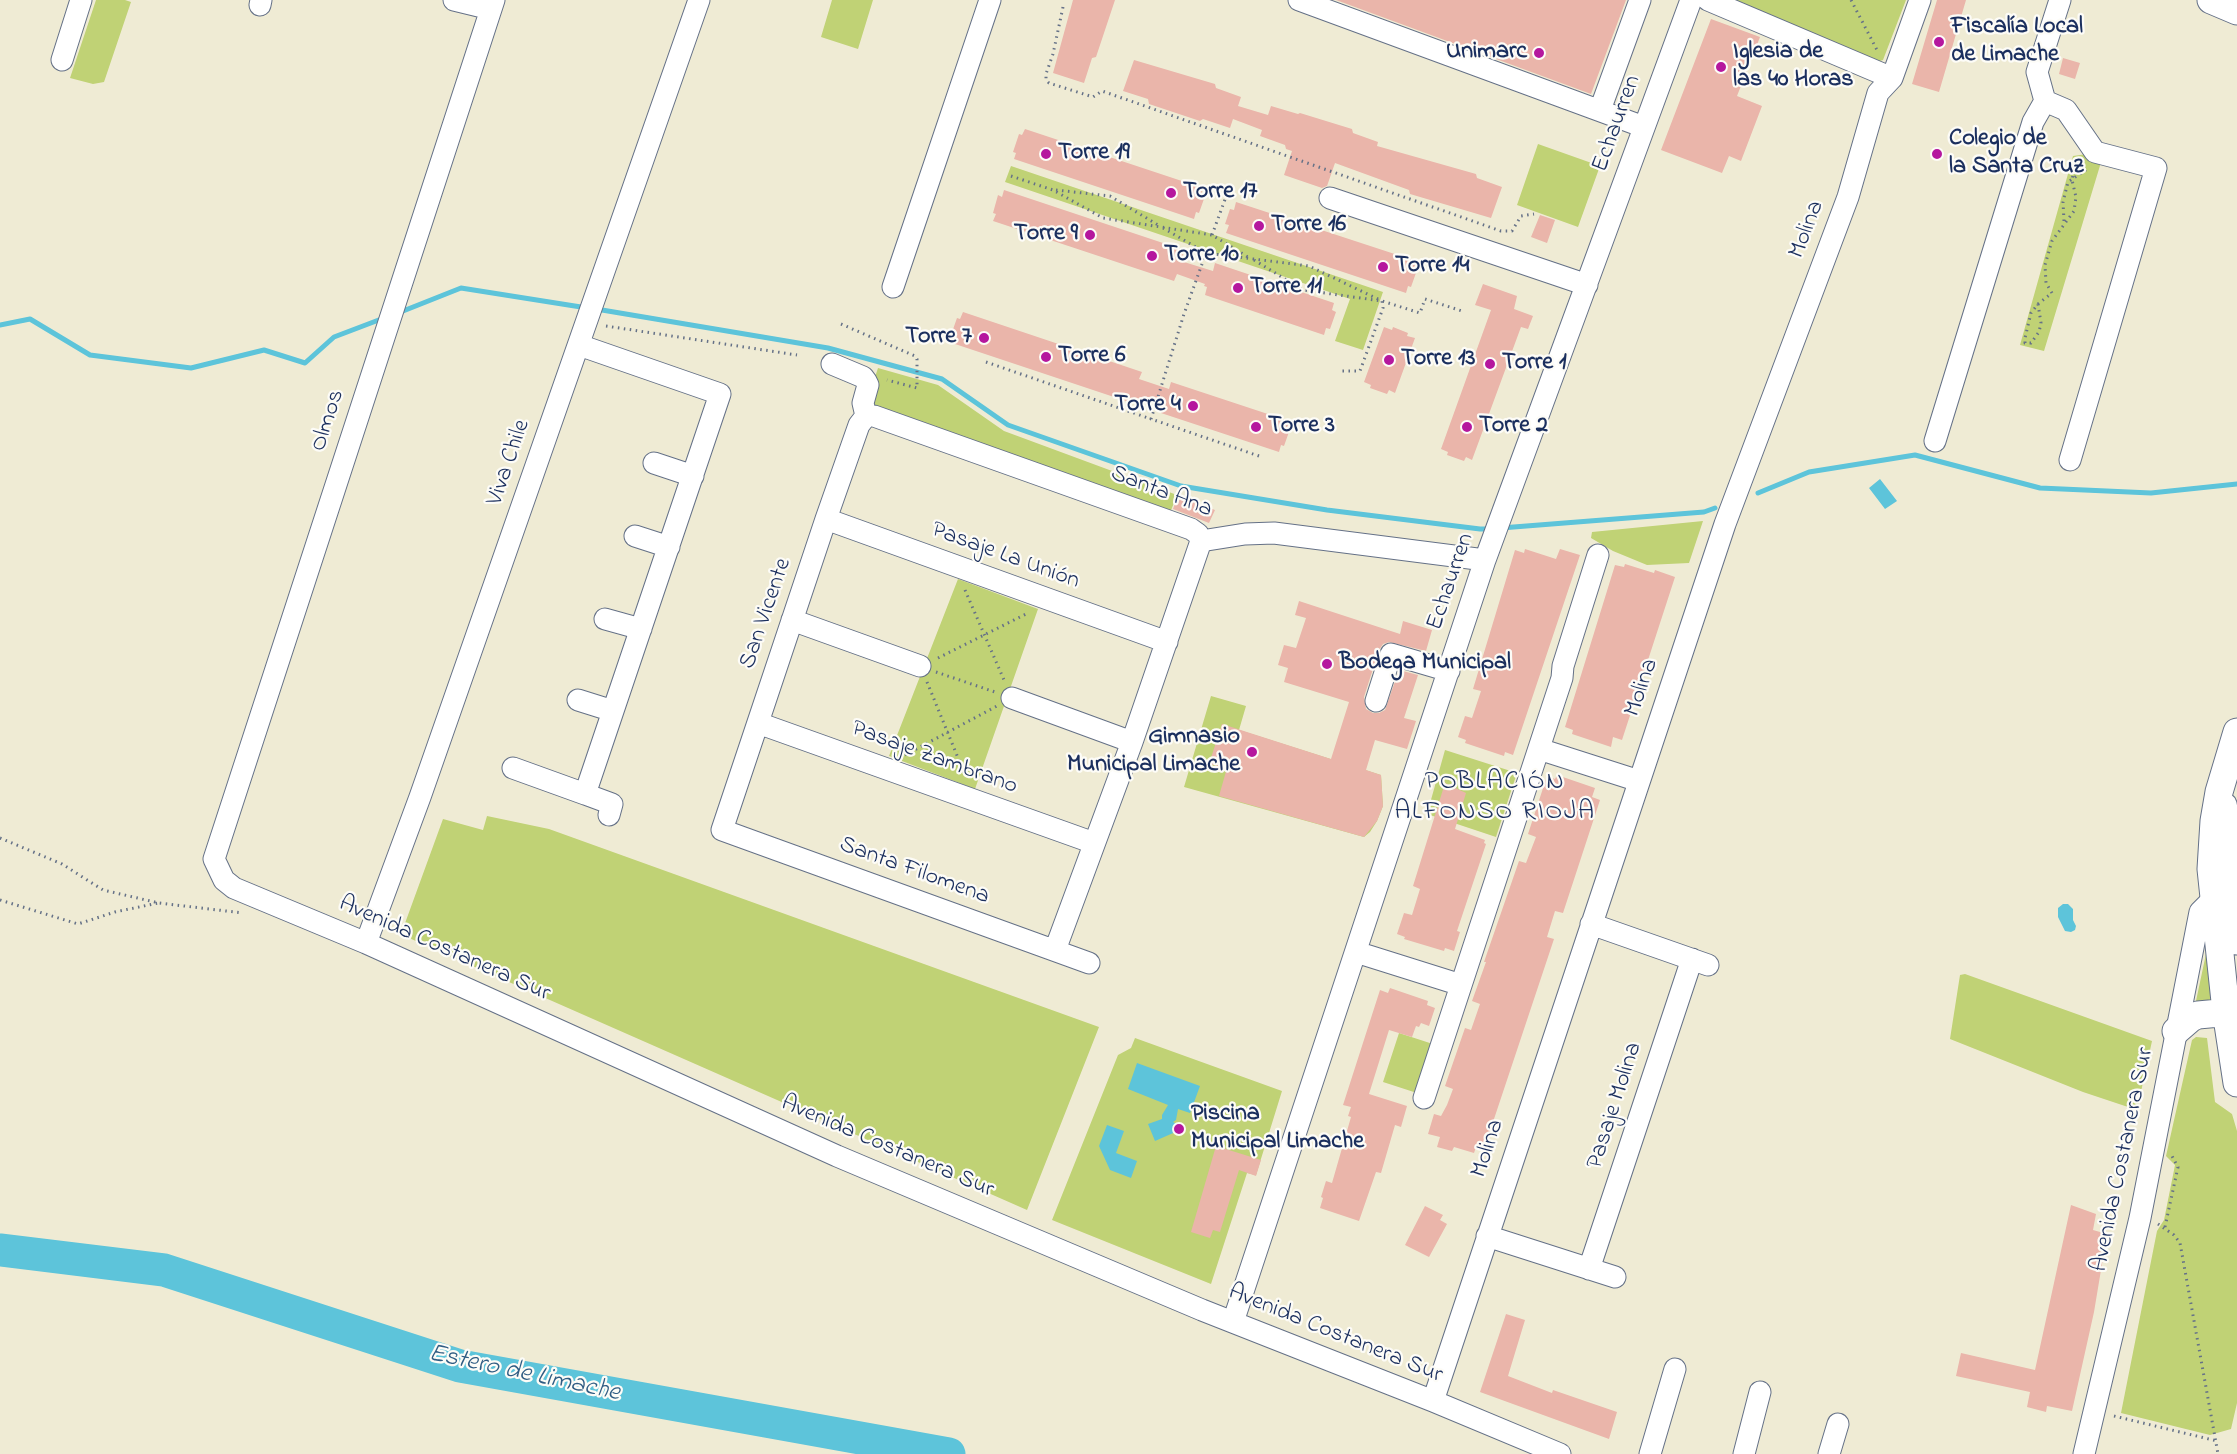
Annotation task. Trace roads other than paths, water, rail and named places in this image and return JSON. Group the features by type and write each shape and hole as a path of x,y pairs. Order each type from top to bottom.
{"main road":[{"path":"2211,0 2237,11"},
{"path":"2236,735 2226,804 2231,1005 2237,1083"},
{"path":"2236,735 2226,764 2214,821 2211,869 2230,897 2237,941"},
{"path":"2176,1031 2191,1018 2231,1005"}],"street":[{"path":"62,60 81,0"},
{"path":"454,0 492,5"},
{"name":"Viva Chile","path":"366,942 420,797 699,0"},
{"path":"893,287 990,0"},
{"path":"1299,0 1644,127"},
{"path":"1600,110 1640,0"},
{"name":"Echaurren","path":"1233,1322 1485,560 1691,0"},
{"path":"1708,0 1892,78"},
{"name":"Molina","path":"1433,1401 1725,524 1848,197 1878,93 1892,78 1920,0"},
{"path":"1935,441 2033,122 2045,101 2037,72 2060,0"},
{"name":"Olmos","path":"214,859 492,5"},
{"path":"2045,101 2066,110 2095,152 2156,168 2070,460"},
{"path":"1330,198 1587,285"},
{"path":"579,345 720,394 585,794"},
{"path":"832,364 863,376 868,385 863,403 866,416"},
{"name":"San Vicente","path":"722,830 826,519 859,425 866,416"},
{"name":"Santa Ana","path":"866,416 874,416 1191,529 1198,534 1201,541 1274,532 1485,560"},
{"path":"654,463 693,476"},
{"name":"Pasaje La Unión","path":"826,519 1167,642"},
{"path":"635,536 669,547"},
{"path":"1055,950 1132,742 1201,541"},
{"path":"1424,1098 1562,678 1563,666 1598,555"},
{"path":"605,619 641,629"},
{"path":"792,620 920,666"},
{"path":"1376,701 1391,654 1449,671"},
{"path":"1012,698 1132,742"},
{"path":"578,700 613,711"},
{"name":"Pasaje Zambrano","path":"758,723 1094,843"},
{"path":"1539,749 1639,781"},
{"path":"513,768 612,804 609,815"},
{"path":"2226,804 2237,836"},
{"name":"Santa Filomena","path":"722,830 1089,963"},
{"name":"Avenida Costanera Sur","path":"214,859 224,880 234,888 366,942 837,1156 1233,1322 1560,1454"},
{"name":"Avenida Costanera Sur","path":"2084,1454 2140,1218 2200,912 2230,897"},
{"name":"Pasaje Molina","path":"1588,1269 1700,962 1591,924"},
{"path":"1356,952 1461,985"},
{"path":"1487,1236 1615,1277"},
{"path":"1650,1454 1675,1369"},
{"path":"1744,1454 1760,1392"},
{"path":"1829,1454 1838,1424"}],"water":[{"path":"1880,479 1897,501 1885,509 1869,488"},
{"path":"2063,904 2068,904 2073,909 2073,920 2076,926 2071,932 2065,931 2058,917 2058,908"},
{"path":"1137,1063 1200,1086 1190,1113 1178,1109 1176,1120 1173,1122 1180,1130 1155,1141 1148,1124 1162,1119 1168,1105 1128,1089"},
{"path":"1107,1125 1124,1131 1116,1153 1137,1161 1131,1178 1110,1170 1099,1146"}],"waterway":[{"path":"398,313 461,288 581,307"},
{"path":"602,310 828,348 942,379 1008,425 1181,486 1327,510 1492,529"},
{"path":"0,325 30,319 90,355 191,368 264,350 305,363 334,337 384,318"},
{"path":"1758,493 1809,472 1915,455 2040,488 2151,493 2237,484"},
{"path":"1501,528 1704,512 1715,508"},
{"name":"Estero de Limache","path":"0,1250 164,1270 460,1366 949,1454"}],"place":[{"name":"Fiscalía Local de Limache","path":"1939,42"},
{"name":"Unimarc","path":"1539,53"},
{"name":"Iglesia de las 40 Horas","path":"1721,67"},
{"name":"Torre 19","path":"1046,154"},
{"name":"Colegio de la Santa Cruz","path":"1937,154"},
{"name":"Torre 17","path":"1171,193"},
{"name":"Torre 16","path":"1259,226"},
{"name":"Torre 9","path":"1090,235"},
{"name":"Torre 10","path":"1152,256"},
{"name":"Torre 14","path":"1383,267"},
{"name":"Torre 11","path":"1238,288"},
{"name":"Torre 7","path":"984,338"},
{"name":"Torre 6","path":"1046,357"},
{"name":"Torre 13","path":"1389,360"},
{"name":"Torre 1","path":"1490,364"},
{"name":"Torre 4","path":"1193,406"},
{"name":"Torre 3","path":"1256,427"},
{"name":"Torre 2","path":"1467,427"},
{"name":"Bodega Municipal","path":"1327,664"},
{"name":"Gimnasio Municipal Limache","path":"1252,752"},
{"name":"Piscina Municipal Limache","path":"1179,1129"}],"district":[{"name":"POBLACIÓN ALFONSO RIOJA","path":"1495,799"}]}
